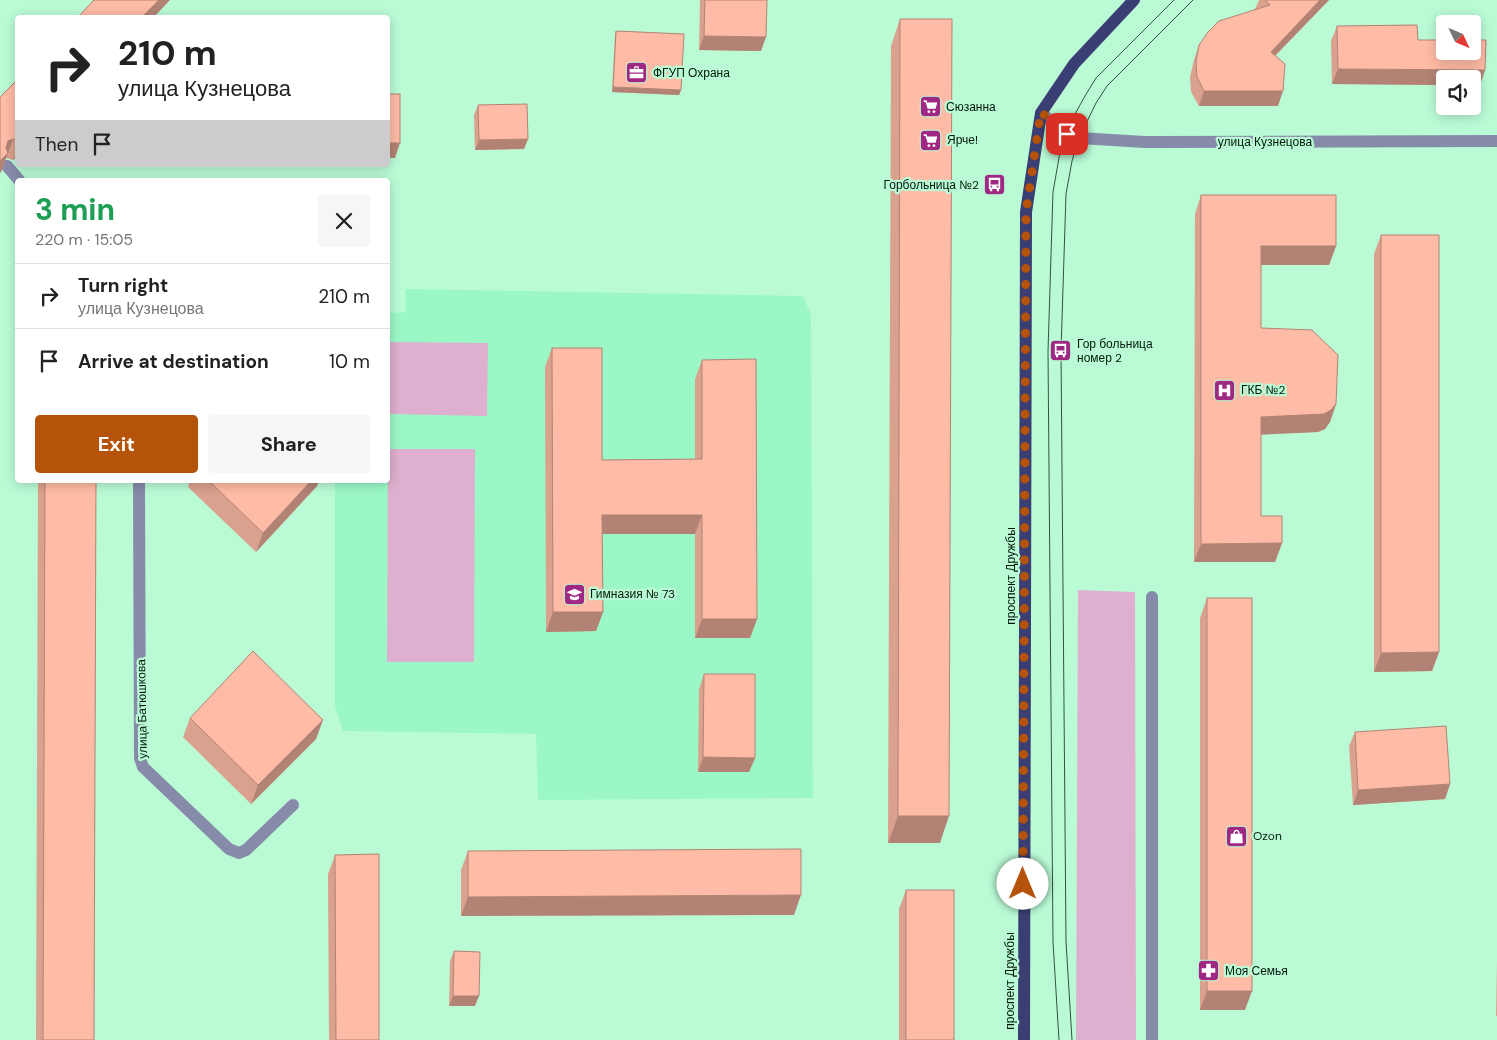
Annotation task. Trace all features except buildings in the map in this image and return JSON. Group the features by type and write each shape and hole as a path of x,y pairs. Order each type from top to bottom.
{"main road":[{"path":"1041,112 1074,64 1134,0"},
{"name":"проспект Дружбы","path":"1024,1040 1026,212 1041,112"}],"street":[{"name":"улица Кузнецова","path":"1041,112 1067,134 1079,138 1144,142 1497,141"},
{"path":"7,166 17,178"},
{"name":"улица Батюшкова","path":"138,483 140,758 143,767 229,849 238,853 246,850 293,805"},
{"path":"1152,597 1152,1040"}],"shaded area":[{"name":"Гимназия № 73","path":"405,289 803,296 811,315 813,798 538,800 536,734 343,731 335,707 335,483 390,483 390,313 406,312"},
{"path":"390,342 488,343 487,416 390,414"},
{"path":"390,449 475,449 474,662 387,662 388,483 390,483"},
{"path":"1078,590 1135,592 1136,1040 1076,1040"}],"tram line":[{"path":"1059,1040 1053,942 1048,351 1053,192 1060,152 1075,114 1096,78 1174,0"},
{"path":"1072,1040 1066,941 1061,351 1066,194 1072,161 1079,138 1096,103 1107,86 1193,0"}],"place":[{"name":"ФГУП Охрана","path":"637,73"},
{"name":"Сюзанна","path":"930,107"},
{"name":"Ярче!","path":"931,140"},
{"name":"Горбольница №2","path":"995,185"},
{"name":"Гор больница номер 2","path":"1061,351"},
{"name":"ГКБ №2","path":"1225,390"},
{"name":"Гимназия № 73","path":"574,594"},
{"name":"Ozon","path":"1237,836"},
{"name":"Моя Семья","path":"1209,971"}],"route":[{"path":"1023,884 1026,212 1041,112 1067,134"}]}
